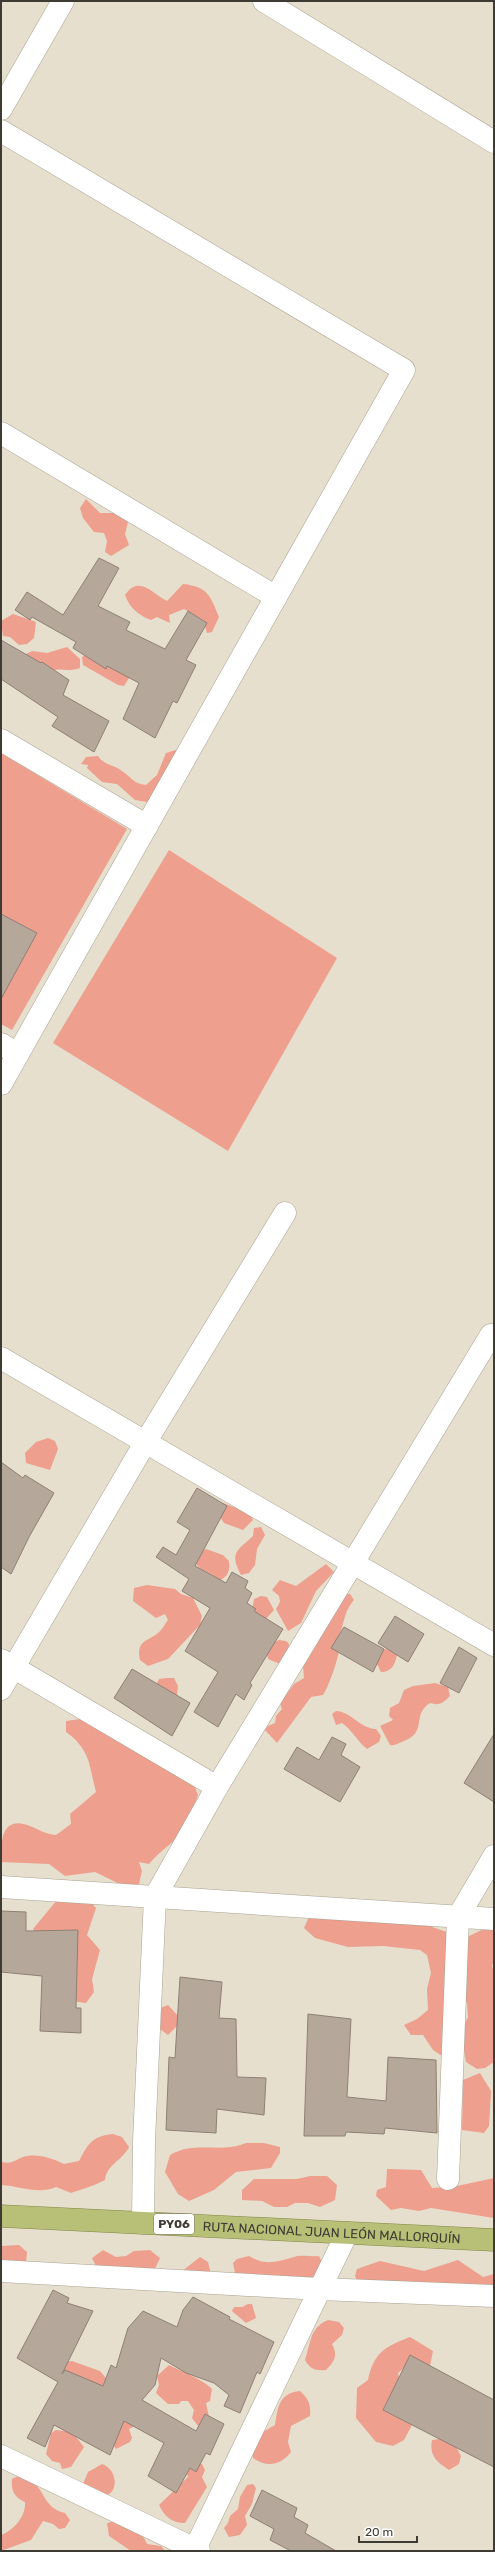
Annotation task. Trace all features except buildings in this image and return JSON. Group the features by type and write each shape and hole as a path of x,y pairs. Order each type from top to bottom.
{"highway":[{"name":"RUTA NACIONAL JUAN LEÓN MALLORQUÍN","path":"1,2216 494,2240"}],"street":[{"path":"1,109 64,1"},
{"path":"264,1 494,142"},
{"path":"1,131 404,370 147,826 9,1049 1,1084"},
{"path":"1,433 276,597"},
{"path":"1,740 147,826"},
{"path":"1,1689 7,1664 145,1443 285,1213"},
{"path":"143,2223 144,2141 155,1897 217,1787 491,1335"},
{"path":"1,1358 494,1645"},
{"path":"7,1664 217,1787"},
{"path":"448,2179 458,1917 494,1856"},
{"path":"1,1887 494,1919"},
{"path":"1,2456 196,2550 347,2233"},
{"path":"1,2271 320,2289 494,2296"}],"shaded area":[{"path":"86,499 100,513 123,513 128,522 125,534 129,545 111,556 105,552 107,541 104,533 94,532 83,518 80,508"},
{"path":"183,584 198,587 207,593 219,617 212,632 207,633 203,620 184,609 169,615 170,623 157,617 151,620 132,607 125,595 130,589 136,586 141,586 151,590 167,601"},
{"path":"13,614 36,622 34,638 27,644 19,645 10,637 3,636 1,621"},
{"path":"125,634 138,635 138,640 129,665 129,678 124,686 118,685 83,665 82,657"},
{"path":"67,647 80,659 80,668 74,670 52,671 39,677 17,658 32,651 47,653"},
{"path":"179,749 158,797 147,802 135,800 117,784 102,782 87,768 88,765 81,764 86,757 98,756 103,762 119,769 136,782 146,785 157,775 166,753"},
{"path":"1,753 127,829 12,1030 1,1024"},
{"path":"169,850 337,958 228,1151 53,1043"},
{"path":"48,1438 55,1441 58,1449 50,1470 26,1463 25,1453 36,1442"},
{"path":"223,1503 250,1513 253,1520 243,1530 224,1523 219,1515"},
{"path":"261,1527 265,1535 257,1549 255,1565 249,1573 241,1575 235,1561 235,1556 240,1548 253,1536 254,1528"},
{"path":"206,1549 223,1555 229,1561 228,1573 219,1581 213,1575 201,1569 196,1564 199,1553"},
{"path":"326,1564 334,1572 316,1591 301,1623 288,1631 276,1609 280,1602 279,1596 272,1590 280,1580 296,1586"},
{"path":"147,1585 175,1589 181,1594 193,1598 202,1616 200,1625 168,1659 148,1666 140,1660 139,1653 141,1645 143,1642 159,1632 168,1620 165,1614 156,1618 133,1601 134,1588"},
{"path":"350,1594 354,1600 346,1614 337,1639 339,1648 338,1656 325,1691 323,1695 311,1697 277,1743 265,1730 268,1726 275,1723 276,1716 282,1709 280,1703 294,1684 304,1678 303,1667 317,1644 318,1633 337,1595"},
{"path":"261,1596 267,1597 274,1610 264,1621 252,1610 254,1599"},
{"path":"279,1640 286,1641 289,1644 288,1652 280,1664 268,1659 266,1646"},
{"path":"384,1649 391,1650 397,1655 392,1667 388,1671 381,1672 377,1664 379,1655"},
{"path":"174,1678 178,1686 177,1695 172,1699 155,1687 159,1679"},
{"path":"435,1683 448,1687 450,1696 441,1703 430,1703 421,1713 416,1733 395,1745 390,1745 380,1726 393,1720 389,1716 390,1708 399,1703 404,1690 413,1686"},
{"path":"336,1711 347,1714 365,1726 376,1729 381,1736 379,1742 367,1749 342,1723 336,1725 332,1714"},
{"path":"80,1719 102,1719 192,1780 198,1795 186,1827 175,1840 149,1864 139,1862 142,1871 139,1884 128,1888 95,1872 65,1876 49,1864 1,1862 2,1840 8,1827 13,1824 20,1823 46,1833 56,1835 71,1824 70,1814 96,1792 85,1752 66,1732 66,1721"},
{"path":"86,1897 96,1908 87,1935 100,1950 92,1979 94,1992 86,2003 71,2001 46,1943 33,1929 57,1900"},
{"path":"309,1917 425,1918 432,1927 465,1938 494,1924 494,1960 492,1966 494,1971 494,2062 485,2068 477,2069 466,2062 461,2031 468,2017 467,2003 462,1995 451,2052 442,2056 433,2050 423,2035 411,2035 404,2025 417,2019 428,2010 427,1989 431,1973 427,1955 420,1950 383,1946 348,1947 315,1938 304,1928"},
{"path":"168,2005 179,2017 177,2026 168,2035 157,2027 158,2009"},
{"path":"480,2073 491,2091 489,2126 484,2133 462,2130 463,2080"},
{"path":"113,2134 122,2137 129,2147 123,2156 109,2170 105,2180 101,2182 71,2193 56,2187 36,2190 1,2185 1,2162 13,2162 24,2157 32,2156 47,2157 64,2164 79,2161 85,2150 95,2139"},
{"path":"246,2143 264,2143 280,2147 280,2153 271,2168 236,2172 214,2190 189,2201 178,2194 165,2172 170,2155 179,2151 189,2148 236,2146"},
{"path":"387,2169 421,2170 432,2188 457,2186 494,2178 494,2218 431,2208 419,2211 401,2208 391,2210 376,2196 377,2190 386,2187"},
{"path":"310,2176 327,2176 337,2185 335,2200 320,2207 308,2203 295,2203 287,2207 274,2207 262,2201 242,2200 242,2190 254,2179 297,2179"},
{"path":"19,2245 27,2252 26,2263 1,2270 1,2246"},
{"path":"103,2250 116,2257 126,2256 134,2251 150,2250 160,2258 153,2273 112,2266 97,2268 92,2258"},
{"path":"249,2256 260,2261 271,2262 297,2256 319,2256 324,2267 320,2283 235,2273 233,2263 237,2259"},
{"path":"200,2257 208,2262 211,2274 181,2272"},
{"path":"458,2260 483,2277 494,2274 494,2295 359,2285 355,2276 357,2269 380,2261 424,2271"},
{"path":"252,2304 256,2318 246,2323 232,2311 234,2307 242,2307"},
{"path":"328,2320 339,2322 344,2328 342,2335 332,2344 335,2351 335,2358 332,2364 326,2370 316,2370 309,2366 305,2360 314,2332 317,2327"},
{"path":"410,2337 433,2351 430,2366 410,2363 398,2373 399,2378 383,2410 412,2425 404,2440 393,2446 376,2442 356,2418 357,2388 368,2380 377,2357 382,2352 394,2344"},
{"path":"72,2361 100,2371 110,2383 138,2394 146,2404 135,2426 129,2429 132,2438 130,2442 116,2449 61,2368 64,2362"},
{"path":"169,2365 198,2379 212,2389 210,2401 206,2403 209,2417 204,2424 198,2426 192,2418 194,2410 188,2401 181,2401 179,2404 168,2404 156,2393 159,2385 157,2376"},
{"path":"300,2391 309,2402 310,2416 291,2426 288,2442 291,2452 283,2460 274,2464 263,2463 253,2458 253,2445 257,2437 275,2425 277,2412 281,2402 293,2392"},
{"path":"56,2430 72,2432 84,2447 71,2467 62,2469 60,2463 52,2461 46,2454 51,2433"},
{"path":"439,2439 454,2443 461,2456 459,2464 449,2470 435,2458 433,2454 431,2446 432,2440"},
{"path":"197,2463 202,2464 205,2470 202,2477 207,2487 185,2523 176,2522 166,2516 159,2505 188,2477 186,2470"},
{"path":"102,2464 108,2467 112,2472 115,2484 110,2493 106,2495 99,2495 83,2484 88,2472"},
{"path":"20,2475 29,2479 35,2484 51,2506 65,2513 70,2520 65,2528 59,2529 53,2524 43,2521 31,2540 1,2551 1,2535 15,2526 24,2512 25,2502 16,2496 12,2487 12,2479"},
{"path":"253,2484 256,2488 252,2504 245,2516 247,2525 240,2535 229,2537 224,2528 228,2523 230,2516 238,2509 240,2497 247,2485"},
{"path":"116,2521 142,2534 147,2544 161,2546 165,2551 131,2551 109,2536 107,2523"}]}
